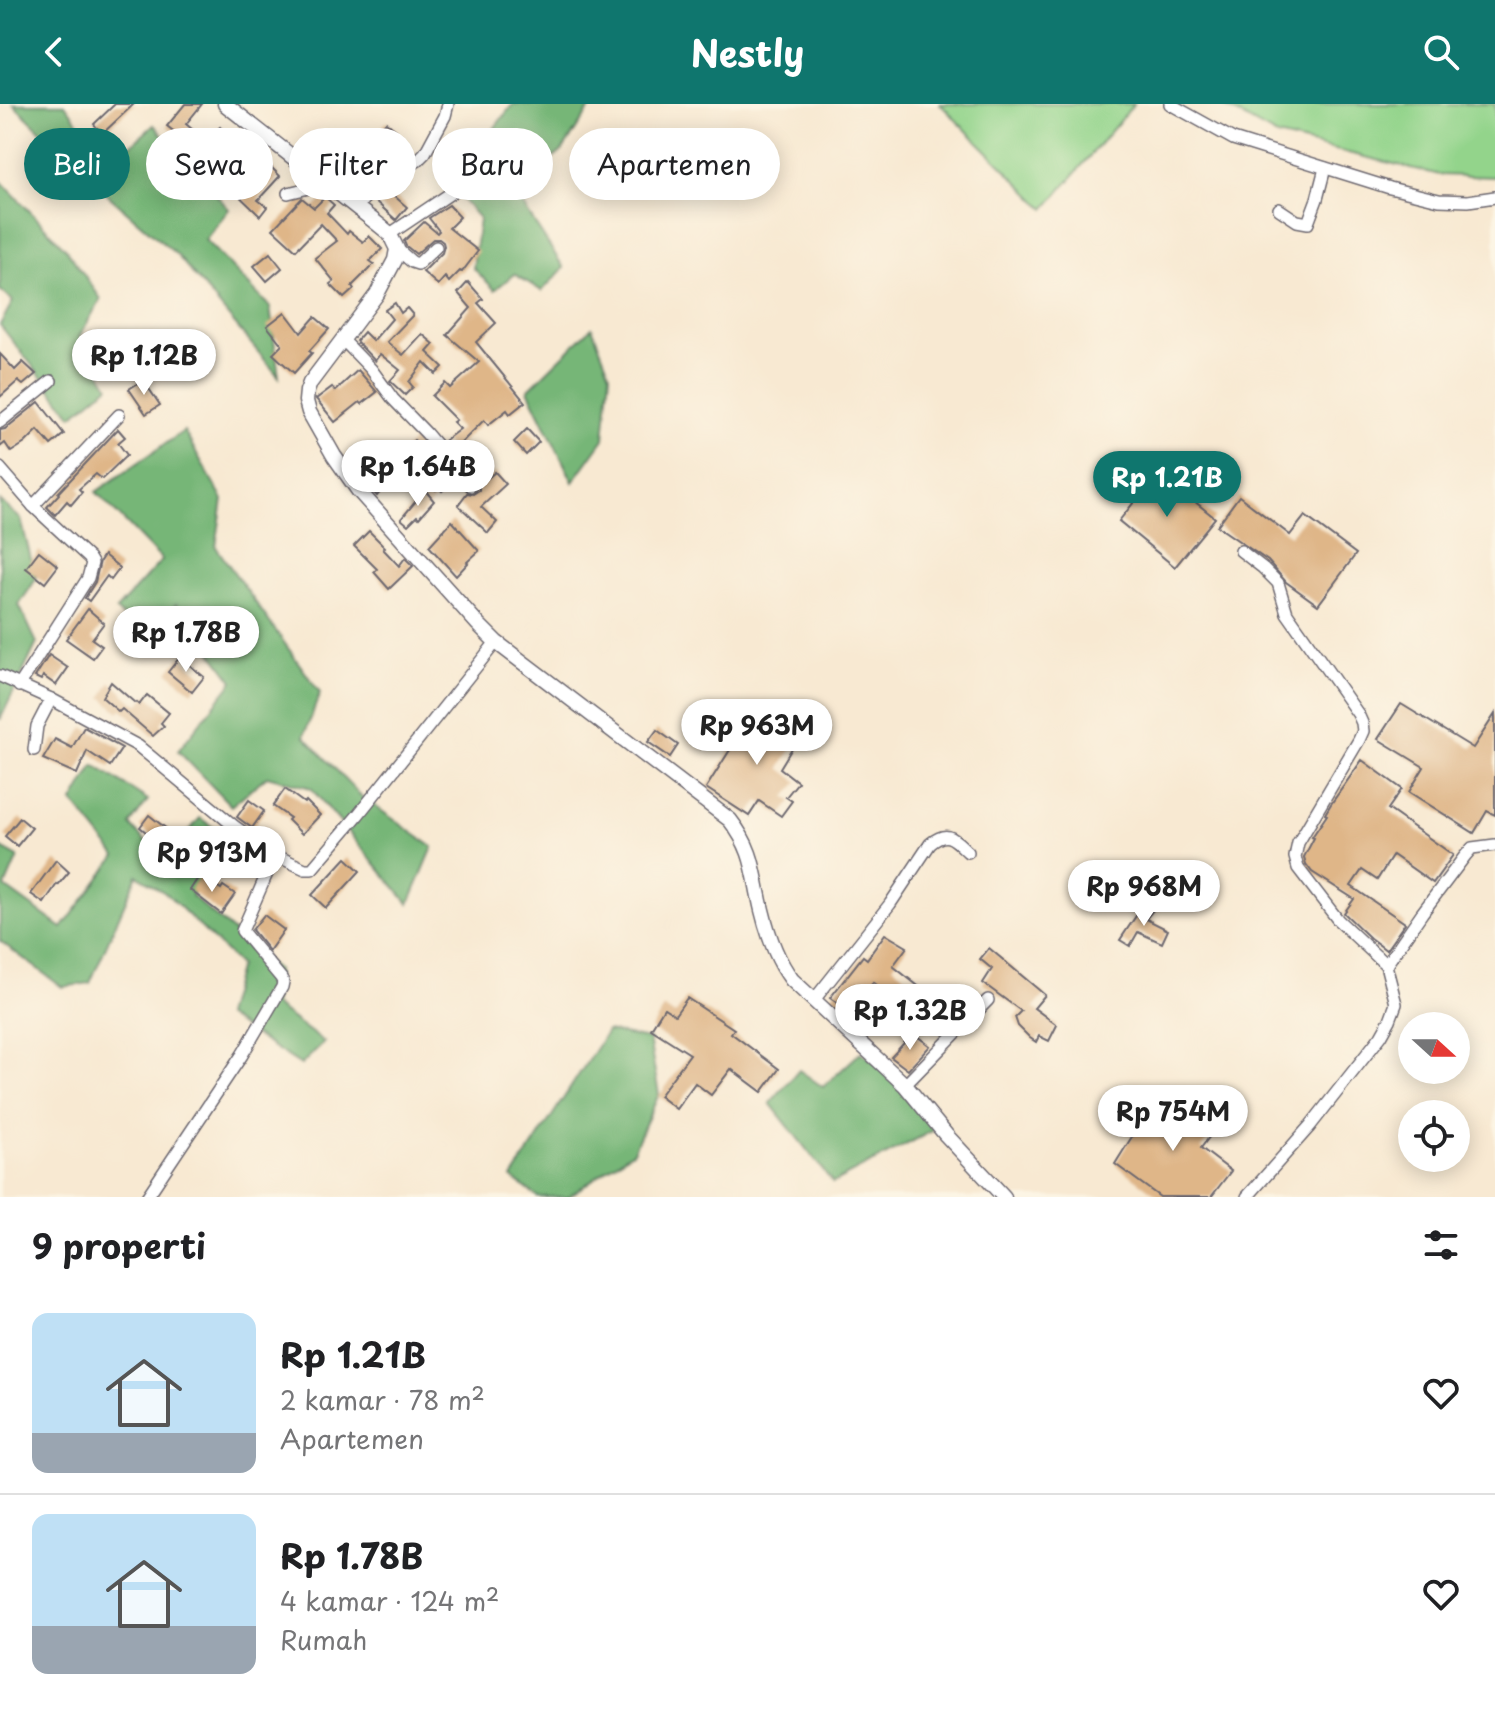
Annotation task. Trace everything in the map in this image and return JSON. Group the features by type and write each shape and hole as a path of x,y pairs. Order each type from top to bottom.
{"street":[{"path":"225,104 289,155"},
{"path":"356,208 381,179 417,161 425,153 448,104"},
{"path":"1170,104 1233,139 1390,188 1439,200 1468,201 1495,197"},
{"path":"1279,209 1297,221 1308,223 1325,168"},
{"path":"346,200 390,234 397,249 412,262 418,264 436,247"},
{"path":"390,234 441,200"},
{"path":"397,249 395,260 377,294 307,391 309,412 334,456 358,490 496,642 730,820 743,836 750,854 767,929 781,965 792,980 905,1085 1004,1197"},
{"path":"343,340 471,486"},
{"path":"0,422 51,381"},
{"path":"33,506 119,415"},
{"path":"0,468 33,506 92,563 88,578 19,686"},
{"path":"1241,551 1278,583 1287,613 1352,704 1362,723 1359,740 1298,843 1295,857 1298,868 1338,920 1386,965 1396,1004 1381,1036 1310,1126 1247,1197"},
{"path":"0,676 51,699 138,746 234,826 275,855 305,869 312,869 496,642"},
{"path":"34,750 37,726 51,699"},
{"path":"814,1000 890,904 930,844 948,836 968,852"},
{"path":"1386,965 1472,848 1495,845"},
{"path":"147,1197 242,1055 282,987 281,978 242,931 275,855"},
{"path":"905,1085 988,1000"}],"green space":[{"path":"13,104 65,104 82,128 38,128"},
{"path":"513,104 593,104 577,128 569,128 569,140 553,158 553,128 495,128"},
{"path":"940,104 1134,104 1045,209"},
{"path":"1220,104 1495,104 1495,177 1440,175 1277,136"},
{"path":"146,132 146,200 221,200 229,209 205,240 270,307 279,377 177,255 113,200 130,200 130,146"},
{"path":"0,180 66,249 101,299 79,337 109,386 72,416 0,325 13,301 0,290"},
{"path":"463,200 520,200 564,268 542,291 514,274 495,290 473,268 479,218"},
{"path":"592,327 610,374 604,439 573,482 528,390"},
{"path":"184,431 223,500 216,547 320,693 304,736 362,797 433,847 409,904 311,788 267,776 231,806 178,751 233,681 176,604 145,638 116,610 162,560 96,492"},
{"path":"0,501 21,519 36,579 19,605 37,643 0,720"},
{"path":"94,765 148,800 130,825 164,861 200,818 223,834 192,896 277,970 274,1005 324,1042 301,1065 225,1016 239,965 168,895 137,875 90,983 62,987 0,941 0,847 18,857 5,887 62,928 116,856 73,802"},
{"path":"607,1031 649,1039 659,1094 633,1151 568,1197 538,1197 512,1178"},
{"path":"861,1052 913,1090 934,1130 833,1183 770,1103 799,1070 823,1087"}],"building":[{"path":"115,104 134,104 108,128 97,128 94,124"},
{"path":"185,104 202,104 186,124 191,128 167,126"},
{"path":"273,169 280,176 273,184"},
{"path":"243,200 258,200 267,207 260,216"},
{"path":"300,200 314,208 322,200 328,200 334,205 327,213 347,234 349,231 363,242 369,236 382,249 370,261 374,264 344,298 330,284 334,281 315,258 337,241 321,224 296,250 273,229"},
{"path":"374,200 399,200 407,207 396,220"},
{"path":"449,205 460,217 449,228 478,251 462,272 449,282 445,277 438,285 423,272 442,253 443,242 433,239 416,254 404,241 424,222 437,233 439,231 429,218"},
{"path":"270,253 282,268 267,281 254,266"},
{"path":"468,282 483,299 478,303 496,323 476,342 525,402 510,414 507,410 488,425 484,420 458,446 461,450 455,454 444,441 460,429 453,422 456,420 432,396 445,383 450,388 479,362 447,335 471,308 458,293"},
{"path":"395,303 401,313 407,308 413,315 387,342 403,355 422,334 434,344 427,352 443,367 436,374 424,362 409,382 413,387 405,395 390,381 400,370 380,354 375,361 356,341 364,332 373,341 392,319 385,310"},
{"path":"285,312 301,333 315,317 329,329 294,373 273,354 282,345 267,326"},
{"path":"0,354 15,370 23,362 36,374 23,385 18,381 0,397"},
{"path":"358,370 377,392 335,422 316,399 332,387 335,391"},
{"path":"143,380 160,405 146,414 129,389"},
{"path":"39,402 64,434 51,445 38,430 11,452 5,443 0,447 0,430"},
{"path":"118,429 125,437 118,443 127,455 102,479 96,474 79,489 82,492 71,505 67,501 55,515 47,507"},
{"path":"527,429 539,442 526,455 514,442"},
{"path":"414,440 427,452 430,450 441,464 436,471 450,483 442,491 439,488 436,490 412,463 393,482 391,479 377,496 369,487"},
{"path":"476,467 488,478 495,472 506,484 481,507 497,522 488,533 458,505 467,493 473,494 479,490 479,484 471,473"},
{"path":"1158,472 1215,518 1175,567 1119,521"},
{"path":"425,490 434,501 408,525 401,519"},
{"path":"1239,496 1290,535 1305,516 1356,554 1318,605 1286,582 1268,561 1217,526"},
{"path":"452,521 479,551 456,576 429,546"},
{"path":"369,531 399,566 405,558 413,566 389,589 374,572 377,569 354,546"},
{"path":"39,551 58,566 45,583 26,568"},
{"path":"104,555 120,568 111,580 107,576 89,601 85,598 95,582"},
{"path":"88,609 104,623 92,639 102,646 93,658 66,639"},
{"path":"166,610 188,632 173,647 151,625"},
{"path":"49,655 68,668 56,685 43,676 41,680 35,677"},
{"path":"180,657 204,677 192,692 168,672"},
{"path":"111,682 135,703 139,705 147,695 169,713 161,723 164,726 153,736 122,709 119,712 102,697"},
{"path":"1401,704 1473,748 1495,714 1495,815 1487,811 1474,833 1409,792 1424,767 1378,739"},
{"path":"757,707 800,735 780,768 798,782 786,797 792,801 781,816 759,801 749,816 706,788"},
{"path":"84,727 122,748 110,766 87,751 77,774 43,759 55,739 72,748"},
{"path":"657,730 678,745 670,757 648,742"},
{"path":"1362,760 1402,789 1388,809 1453,855 1433,883 1393,855 1377,880 1362,870 1351,886 1405,923 1386,950 1344,913 1354,899 1312,872 1304,857 1325,814"},
{"path":"285,789 304,803 306,801 320,815 302,834 288,820 290,818 273,806"},
{"path":"249,800 264,811 252,828 237,817"},
{"path":"149,815 168,830 158,842 140,827"},
{"path":"20,818 32,828 17,846 5,836"},
{"path":"222,827 241,841 225,864 205,851"},
{"path":"346,858 360,871 326,908 312,895"},
{"path":"56,860 69,872 44,903 31,894"},
{"path":"200,875 235,894 221,914 190,890"},
{"path":"1144,904 1153,910 1146,919 1168,930 1162,943 1138,932 1130,946 1120,940"},
{"path":"264,915 284,930 269,951 252,930"},
{"path":"885,934 907,947 893,966 932,997 916,1017 873,982 849,1011 830,998 863,956 867,959"},
{"path":"989,948 1045,995 1034,1008 1057,1025 1049,1041 1039,1036 1036,1042 1030,1038 1018,1026 1015,1017 1021,1011 983,983 992,969 980,959"},
{"path":"687,998 734,1029 731,1033 779,1069 762,1092 731,1069 711,1095 695,1083 676,1109 659,1096 690,1054 651,1029 664,1008 675,1015"},
{"path":"913,1033 930,1046 908,1070 891,1057"},
{"path":"1166,1091 1216,1128 1201,1148 1231,1171 1211,1197 1160,1197 1115,1164"}]}
